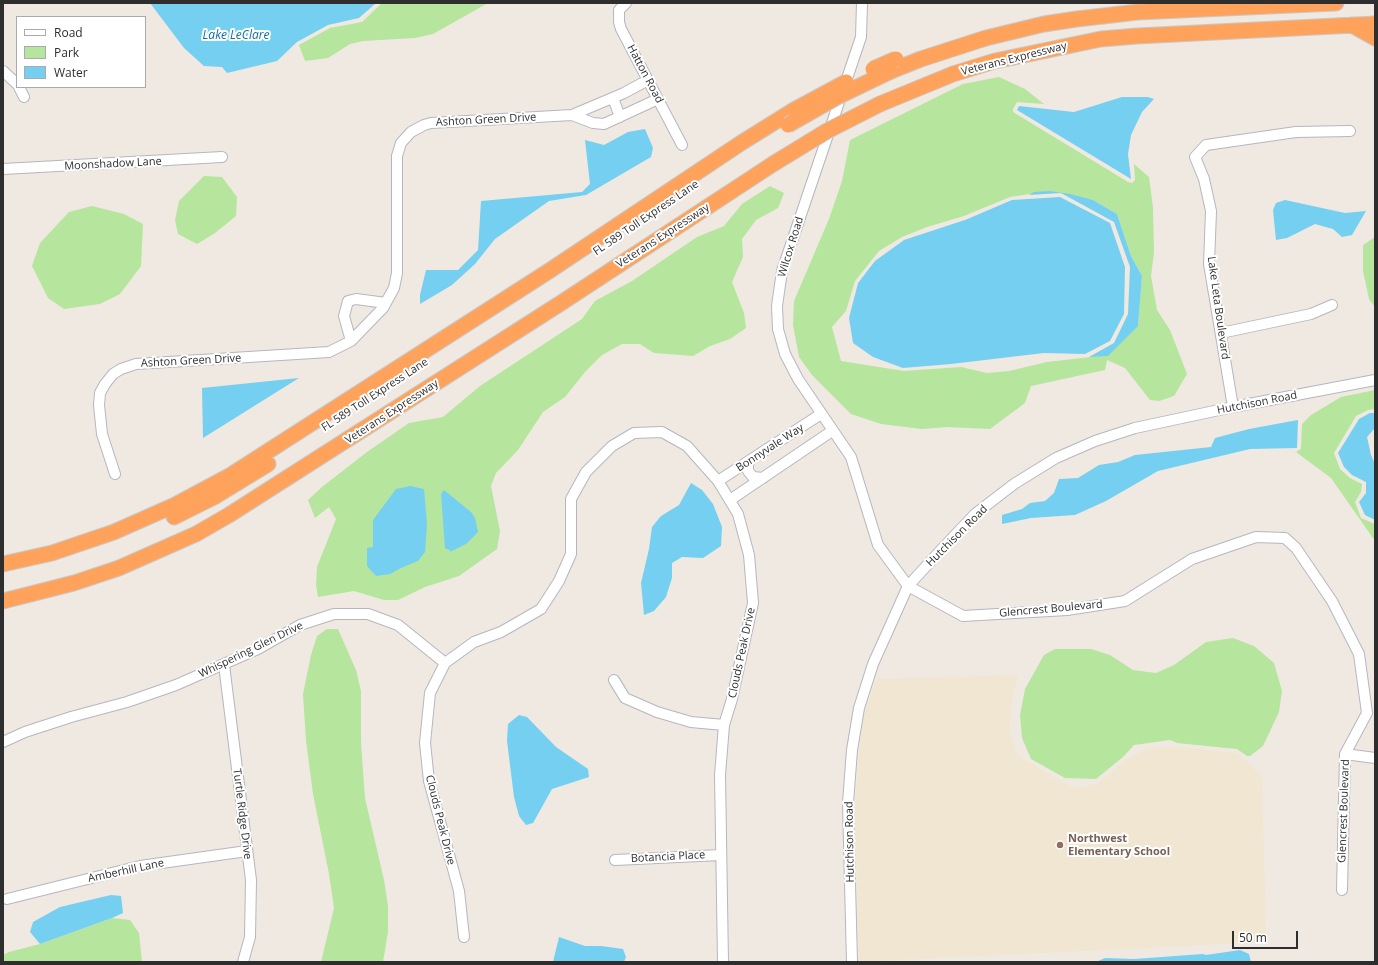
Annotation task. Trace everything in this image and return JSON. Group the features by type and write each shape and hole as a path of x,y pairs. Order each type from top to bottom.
{"highway":[{"path":"3,564 52,552 114,532 175,505 231,476 549,271 741,143 794,110 842,83 893,65 954,37 1004,23 1074,9 1127,3"},
{"name":"FL 589 Toll Express Lane","path":"3,574 55,562 117,542 186,511 241,482 788,125 893,65 929,56 986,38 1044,24 1077,19 1138,12 1336,3"},
{"name":"Veterans Expressway","path":"3,601 74,583 119,568 189,537 229,515 555,307 774,164 827,131 880,104 953,74 995,61 1086,42 1137,36 1375,24"},
{"path":"1352,25 1372,38 1375,38"}],"street":[{"name":"Hatton Road","path":"626,3 619,10 619,22 682,145"},
{"name":"Wilcox Road","path":"862,3 861,37 782,271 777,306 778,329 785,354 798,379 851,457 878,545 908,586"},
{"path":"3,71 16,83"},
{"name":"Ashton Green Drive","path":"115,474 102,434 99,405 100,392 104,384 113,374 121,369 136,364 320,354 337,350 351,341 386,303 394,288 397,273 397,156 406,136 418,127 431,123 572,115 612,98 648,80"},
{"path":"20,88 24,97"},
{"path":"612,98 620,117"},
{"name":"Ashton Green Drive","path":"572,115 599,124 620,117 658,99"},
{"name":"Lake Leta Boulevard","path":"1233,407 1209,264 1211,211 1204,179 1194,156 1206,145 1296,132 1350,131"},
{"name":"Moonshadow Lane","path":"3,169 222,157"},
{"path":"351,341 344,316 348,301 356,299 386,303"},
{"path":"1221,333 1311,314 1332,305"},
{"name":"Hutchison Road","path":"852,962 848,803 852,750 859,708 873,664 908,586 975,514 1014,484 1056,458 1095,441 1135,428 1233,407 1375,380"},
{"name":"Bonnyvale Way","path":"718,481 748,463 821,414"},
{"name":"Bonnyvale Way","path":"730,500 832,431"},
{"name":"Clouds Peak Drive","path":"464,937 459,891 429,781 425,742 430,693 445,663 474,642 501,632 541,609 559,581 571,554 571,499 586,472 612,446 634,433 662,432 687,446 718,481 738,514 749,555 752,603 732,699 724,725 720,774 723,962"},
{"path":"748,463 748,472 752,477 763,478"},
{"name":"Glencrest Boulevard","path":"908,586 963,616 1067,610 1125,601 1192,559 1256,537 1285,538 1296,548 1332,601 1359,654 1367,713 1345,754 1342,890"},
{"name":"Whispering Glen Drive","path":"3,742 25,732 71,716 128,702 176,685 258,649 300,625 334,614 368,614 398,625 445,663"},
{"name":"Turtle Ridge Drive","path":"224,665 251,880 250,937 243,962"},
{"path":"614,680 625,698 657,712 692,722 724,725"},
{"path":"1345,754 1375,758"},
{"name":"Amberhill Lane","path":"7,899 140,866 247,851"},
{"name":"Botancia Place","path":"615,860 721,855"}],"shaded area":[{"name":"Northwest Elementary School","path":"1019,675 1012,696 1009,732 1018,756 1073,788 1097,784 1127,759 1149,748 1179,747 1236,753 1262,775 1266,942 859,962 855,815 858,761 863,717 877,679"}],"green space":[{"path":"382,3 488,3 433,34 415,38 363,41 350,44 328,58 305,61 299,45 330,28 362,22"},
{"path":"999,77 1025,89 1044,104 1017,102 1013,112 1128,182 1132,183 1135,180 1134,164 1149,177 1153,208 1154,252 1151,276 1157,310 1170,330 1187,374 1174,396 1159,401 1150,400 1125,368 1107,360 1105,370 1031,386 1025,403 990,429 947,427 922,429 881,424 851,414 812,375 799,357 793,325 794,301 829,219 842,181 850,140 963,84","holes":["1050,191 1093,200 1117,214 1131,256 1142,276 1138,325 1108,355 1047,362 1009,371 987,373 961,367 904,371 841,361 832,327 846,311 855,281 879,251 902,237 927,227 964,216 1010,197"]},
{"path":"204,176 222,177 237,197 236,216 215,233 197,244 178,234 175,220 179,201"},
{"path":"770,186 784,193 778,208 756,220 742,239 743,257 732,282 744,313 746,328 730,339 710,346 693,356 654,353 640,344 622,344 602,355 585,372 565,397 543,412 518,450 496,473 491,486 500,531 497,549 459,576 425,587 398,600 384,600 354,591 318,597 316,585 317,567 336,519 329,507 315,518 308,500 322,487 367,452 409,423 443,417 480,386 582,319 595,301 632,281 697,237 724,226 742,204"},
{"path":"92,206 124,214 143,224 141,266 120,294 100,304 64,309 48,298 32,266 40,243 69,212"},
{"path":"1375,237 1375,307 1369,299 1363,271 1363,245"},
{"path":"1375,390 1375,409 1368,410 1356,416 1334,453 1340,469 1350,478 1362,484 1361,492 1355,502 1361,518 1375,524 1375,541 1331,478 1296,452 1301,449 1302,424 1311,415 1341,397"},
{"path":"327,629 338,629 356,670 361,691 361,743 365,798 384,880 388,906 388,932 383,962 321,962 334,908 329,874 313,794 306,741 303,694 311,655 317,636"},
{"path":"1233,638 1254,646 1274,663 1282,691 1279,712 1263,746 1250,756 1247,756 1237,749 1177,743 1170,740 1134,745 1123,757 1096,779 1065,778 1031,759 1022,738 1020,715 1025,689 1044,655 1055,649 1091,649 1110,655 1133,670 1156,673 1174,665 1206,642"},
{"path":"112,918 130,920 139,933 142,962 3,962 3,955 9,952 40,944"}],"water":[{"name":"Lake LeClare","path":"150,3 376,3 359,18 328,25 297,42 277,61 227,73 222,67 204,66 184,48"},
{"path":"1122,97 1148,97 1154,99 1142,112 1131,135 1128,154 1131,179 1017,110 1019,106 1074,112"},
{"path":"645,129 653,148 651,157 586,195 549,201 495,239 475,264 452,285 420,304 420,295 426,270 458,270 478,250 481,201 582,192 590,184 585,140 604,145 628,132"},
{"path":"1050,191 1070,194 1093,200 1117,214 1131,256 1142,276 1138,326 1108,356 1089,357 1114,343 1128,314 1130,267 1114,222 1061,193 1029,195 1034,192"},
{"path":"1060,197 1110,223 1125,267 1124,314 1110,341 1085,354 1044,353 903,368 873,357 853,343 849,318 858,283 875,261 904,240 965,220 1012,200"},
{"path":"1285,200 1345,213 1366,211 1352,235 1342,237 1333,229 1315,224 1287,238 1276,240 1273,210 1276,203"},
{"path":"299,378 203,438 202,388"},
{"path":"1370,413 1375,413 1375,428 1367,437 1371,455 1375,464 1375,520 1365,515 1359,502 1366,493 1366,482 1352,475 1344,467 1338,453 1359,419"},
{"path":"1298,420 1297,448 1250,449 1158,471 1106,501 1075,515 1031,518 1002,524 1002,515 1022,509 1030,503 1045,501 1054,493 1059,479 1078,478 1099,465 1118,462 1135,455 1211,447 1215,438 1249,429"},
{"path":"691,483 702,490 713,504 722,527 721,546 703,558 682,557 672,563 672,578 666,597 654,611 644,615 641,583 649,549 652,527 661,516 679,505"},
{"path":"410,486 424,489 427,524 425,552 418,561 390,574 376,576 367,566 367,548 373,547 373,520 396,489"},
{"path":"444,490 471,512 475,518 478,532 466,544 448,553 451,551 445,548 441,494"},
{"path":"519,715 527,717 556,747 588,769 589,777 552,789 533,823 526,825 519,816 514,797 507,741 508,724"},
{"path":"111,895 121,896 123,913 40,944 30,932 33,922 60,907"},
{"path":"559,937 585,946 601,946 623,949 626,957 624,962 553,962"},
{"path":"1240,950 1249,954 1251,962 1096,962 1105,958 1134,959 1206,955"}],"place":[{"name":"Northwest Elementary School","path":"1060,845"}]}
